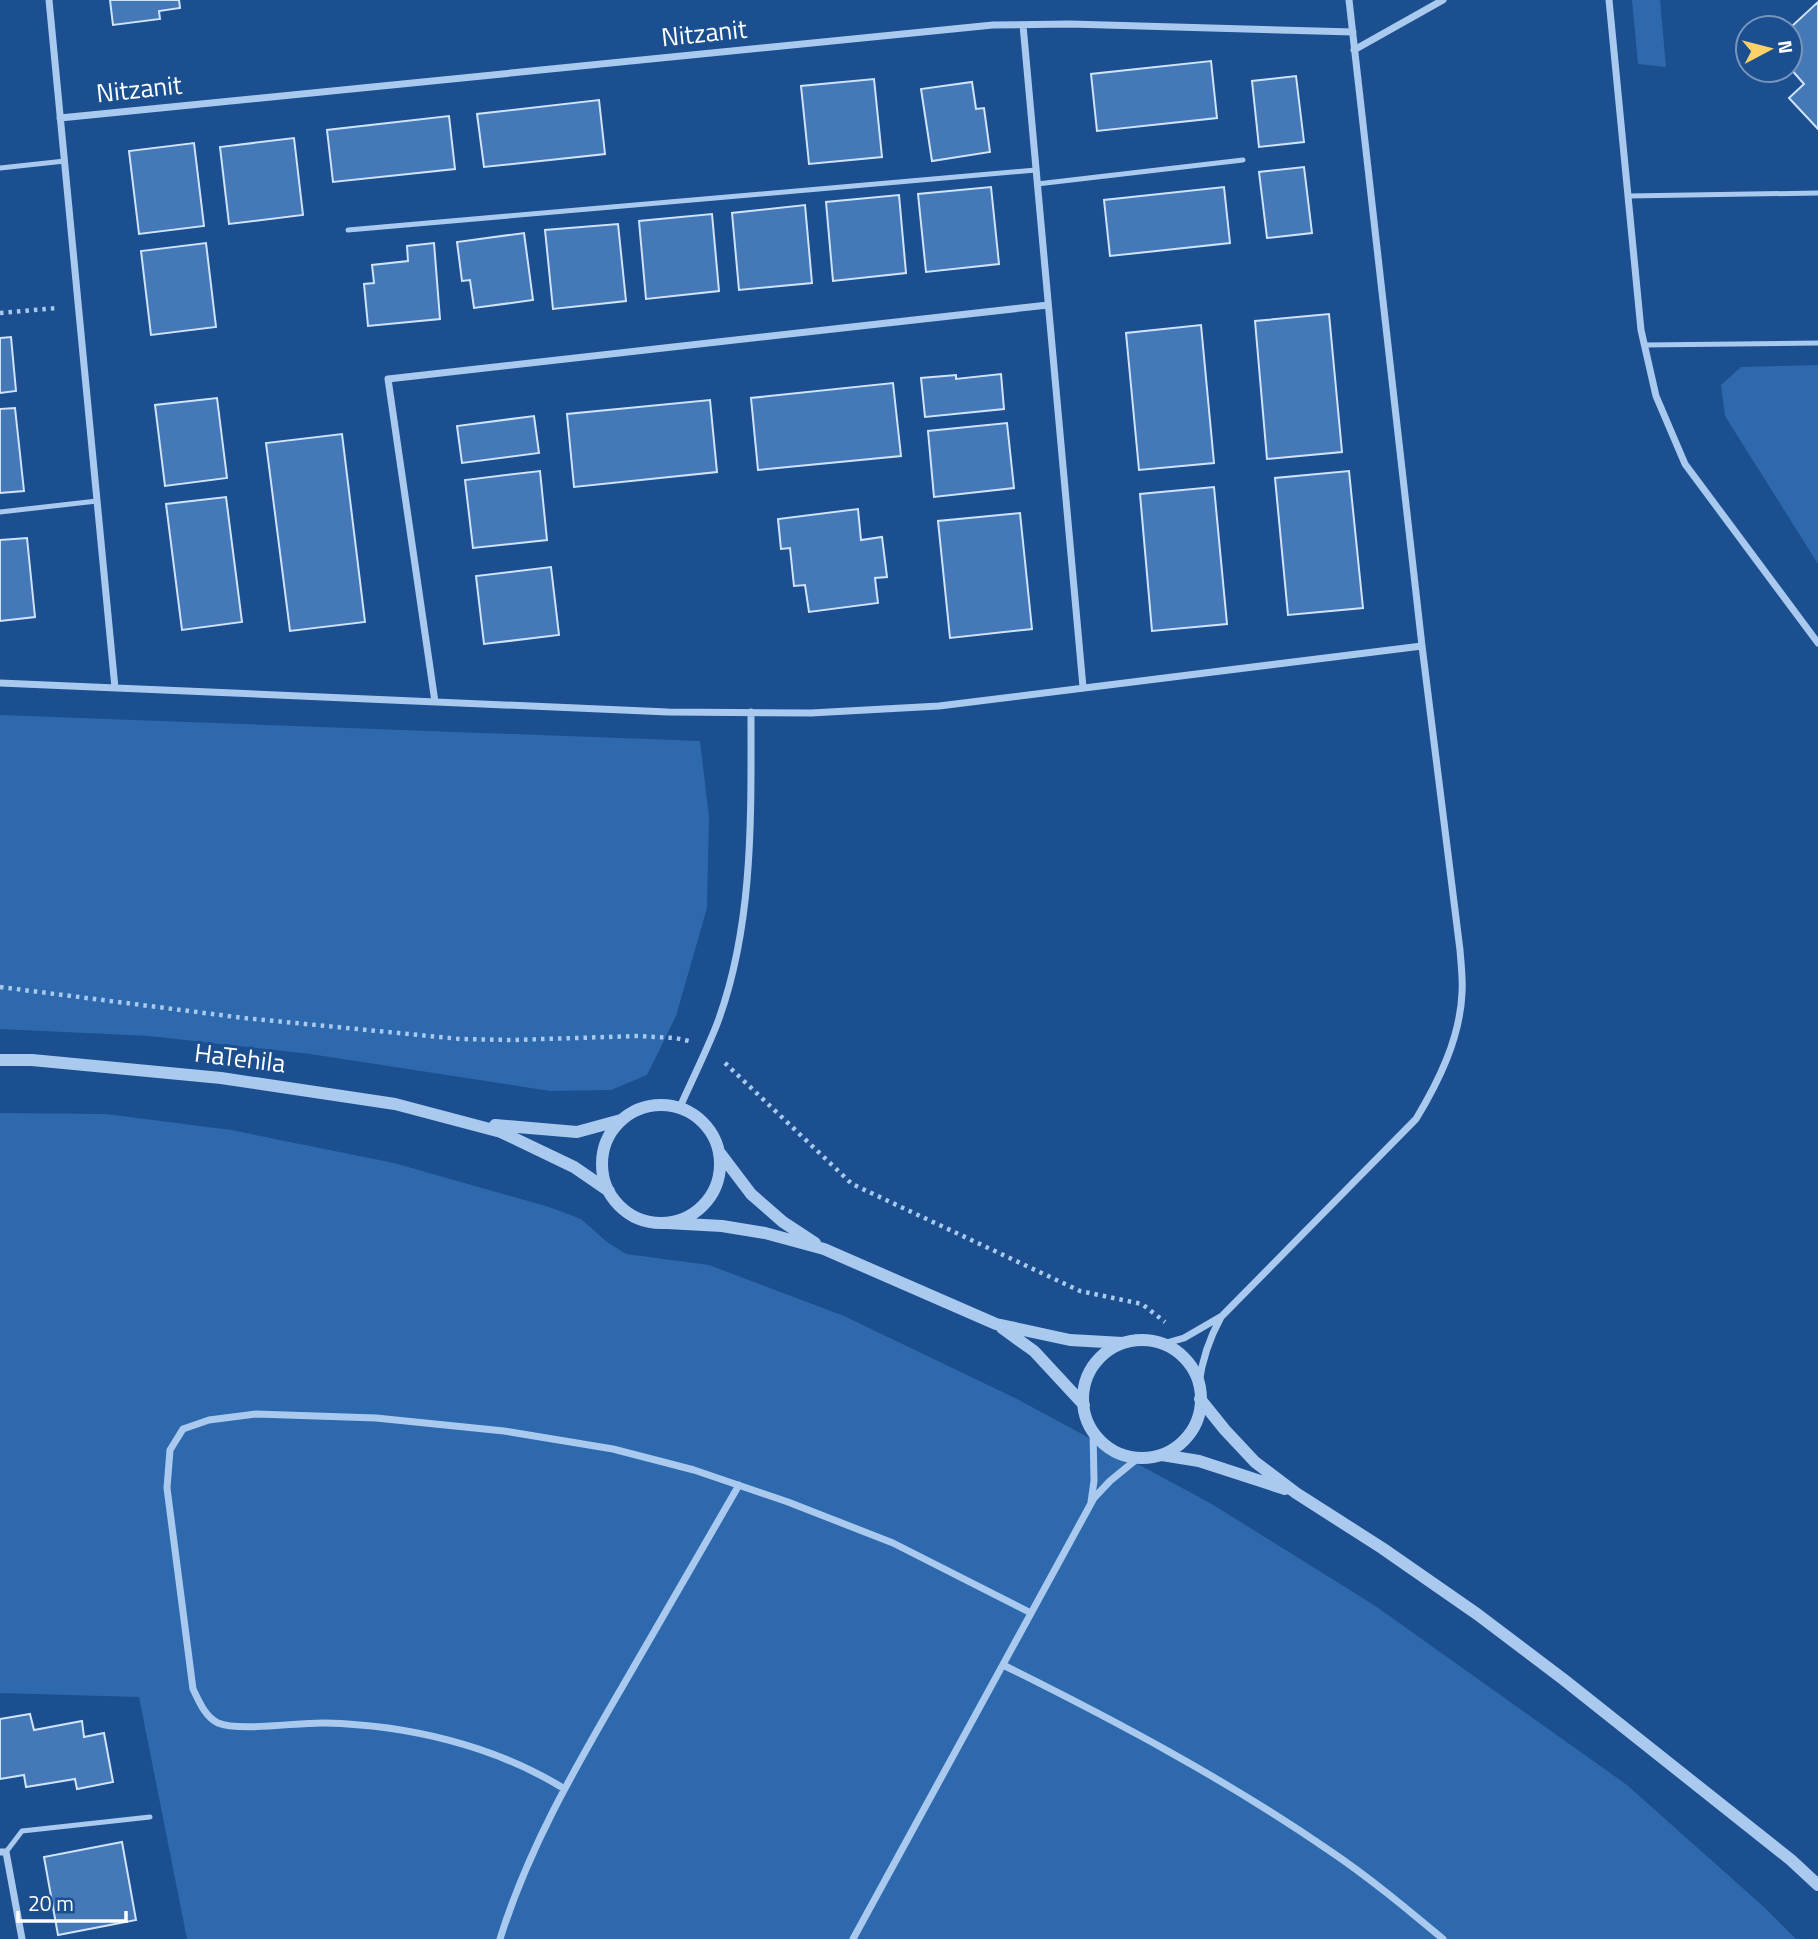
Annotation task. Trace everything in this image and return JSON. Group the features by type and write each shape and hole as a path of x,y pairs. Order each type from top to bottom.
{"street":[{"path":"49,0 115,688"},
{"path":"1163,1344 1184,1338 1222,1316 1416,1119 1435,1086 1455,1033 1462,994 1460,950 1422,646 1349,0"},
{"path":"1354,50 1443,0"},
{"path":"1609,0 1644,345 1656,396 1685,464 1818,643"},
{"name":"Nitzanit","path":"61,117 965,28 1070,24 1353,32"},
{"path":"1023,25 1083,687"},
{"path":"435,702 388,379 1048,305"},
{"path":"0,683 668,712 811,713 939,706 1422,646"},
{"path":"680,1107 717,1023 734,963 747,887 751,806 751,712"},
{"name":"HaTehila","path":"0,1060 137,1069 308,1090 395,1104 501,1132 574,1167 609,1191"},
{"path":"667,1223 687,1218 703,1206 718,1181 719,1153 712,1133 698,1118 680,1107 658,1105 638,1109 621,1120 603,1151 603,1172 609,1191 621,1208 646,1222 722,1226 765,1233 824,1249 996,1324 1070,1340 1123,1343 1143,1340 1163,1344 1180,1353 1193,1369 1199,1384"},
{"name":"HaTehila","path":"471,1123 577,1132 621,1120"},
{"path":"719,1153 751,1194 783,1222 824,1249"},
{"path":"1123,1343 1106,1353 1092,1368 1084,1386 1088,1423 1099,1440 1113,1451 1138,1458 1161,1455 1184,1441 1195,1426 1201,1408 1199,1384 1202,1360 1222,1316"},
{"path":"996,1324 1034,1351 1084,1405"},
{"path":"1200,1399 1255,1462 1296,1493 1477,1614 1818,1884"},
{"path":"563,1788 534,1770 457,1742 392,1728 324,1723 242,1726 218,1723 204,1710 193,1689 167,1488 170,1450 183,1429 209,1420 256,1414 376,1418 504,1431 613,1449 739,1485 892,1543 1031,1613"},
{"path":"1090,1507 1094,1481 1093,1432"},
{"path":"1161,1455 1199,1461 1296,1493"},
{"path":"853,1939 1094,1498 1138,1458"},
{"path":"500,1939 529,1858 563,1788 739,1485"},
{"path":"1003,1665 1147,1739 1272,1812 1371,1881 1444,1939"},
{"path":"3,1852 22,1939"}],"lane":[{"path":"1037,184 1243,160"},
{"path":"0,168 65,161"},
{"path":"348,230 1036,170"},
{"path":"1628,196 1818,193"},
{"path":"1644,345 1818,343"},
{"path":"0,512 97,501"},
{"path":"3,1852 22,1831 150,1817"}],"path":[{"path":"0,313 78,306"},
{"path":"0,987 244,1018 460,1039 638,1036 675,1038 707,1046 852,1184 1080,1291 1142,1304 1184,1338"}],"shaded area":[{"path":"1632,0 1660,0 1666,67 1638,64"},
{"path":"1818,365 1818,564 1725,416 1721,385 1741,367"},
{"path":"0,715 700,741 709,817 707,908 676,1016 647,1075 611,1090 550,1091 310,1054 149,1036 0,1029"},
{"path":"0,1113 106,1114 231,1130 394,1163 549,1207 581,1219 607,1242 626,1254 709,1265 844,1316 1017,1399 1210,1503 1374,1605 1627,1785 1796,1939 187,1939 139,1697 0,1693"}],"building":[{"path":"110,0 179,0 180,8 159,11 160,19 113,25"},
{"path":"1818,2 1818,129 1789,98 1804,84 1804,15"},
{"path":"1211,61 1217,118 1097,131 1091,74"},
{"path":"1296,76 1304,142 1259,147 1252,81"},
{"path":"874,79 882,157 809,164 801,86"},
{"path":"972,82 976,109 984,108 990,152 932,161 921,89"},
{"path":"599,100 605,154 484,167 477,114"},
{"path":"449,116 455,169 333,182 327,130"},
{"path":"294,138 303,215 229,224 220,147"},
{"path":"194,143 204,226 139,234 129,151"},
{"path":"1304,167 1312,233 1267,238 1259,172"},
{"path":"991,187 999,264 926,272 918,194"},
{"path":"1224,187 1230,243 1110,256 1104,200"},
{"path":"899,195 906,273 833,281 826,202"},
{"path":"805,205 812,283 739,290 732,213"},
{"path":"712,214 719,291 646,299 639,221"},
{"path":"618,224 626,301 553,309 545,230"},
{"path":"524,233 533,300 474,308 470,280 462,281 457,242"},
{"path":"206,243 216,327 151,335 141,251"},
{"path":"434,243 440,319 368,326 364,284 374,283 372,265 408,261 407,246"},
{"path":"1329,314 1342,452 1267,459 1255,321"},
{"path":"1201,325 1214,463 1139,470 1126,333"},
{"path":"11,337 16,391 0,393 0,338"},
{"path":"1001,374 1004,409 925,417 921,378 956,375 956,379"},
{"path":"893,383 901,456 758,470 751,398"},
{"path":"217,398 227,478 165,486 155,405"},
{"path":"710,400 717,472 574,487 567,414"},
{"path":"15,408 24,491 0,493 0,409"},
{"path":"534,416 539,453 462,463 457,426"},
{"path":"1007,423 1014,488 934,497 928,431"},
{"path":"342,434 365,622 290,631 266,443"},
{"path":"540,471 547,540 473,548 465,480"},
{"path":"1349,471 1363,608 1288,615 1275,478"},
{"path":"1214,487 1227,624 1152,631 1140,494"},
{"path":"226,497 242,622 182,630 166,504"},
{"path":"858,509 861,540 882,537 887,577 875,578 878,603 809,612 805,585 794,586 790,548 781,549 778,519"},
{"path":"1020,513 1032,629 950,638 938,521"},
{"path":"27,538 35,617 0,621 0,540"},
{"path":"551,567 559,635 484,644 476,576"},
{"path":"30,1714 34,1730 82,1721 84,1737 104,1733 113,1782 77,1789 75,1779 26,1787 24,1775 0,1779 0,1719"},
{"path":"122,1842 136,1920 58,1935 44,1857"}]}
